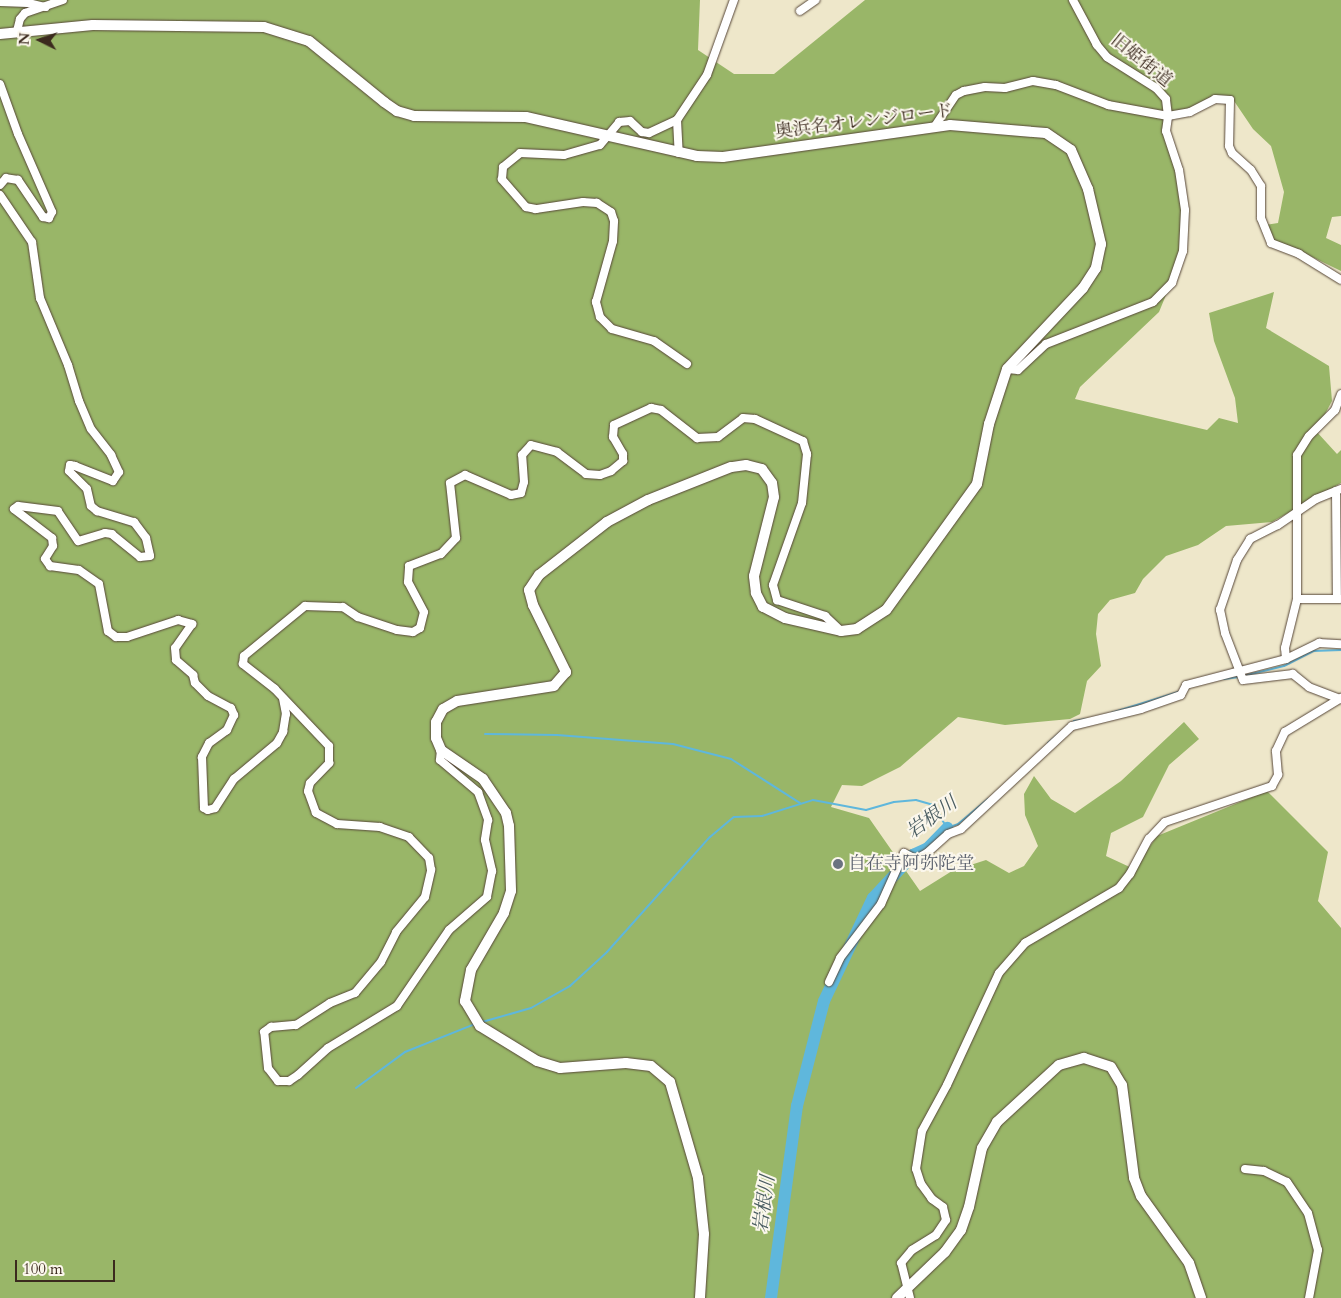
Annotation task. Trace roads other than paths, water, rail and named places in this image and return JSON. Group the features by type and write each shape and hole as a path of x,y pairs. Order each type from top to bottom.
{"street":[{"path":"17,31 20,19 25,13 46,8 64,0"},
{"path":"687,364 654,341 612,329 600,317 596,302 613,242 614,221 606,206 583,202 532,209 522,204 502,179 507,161 520,153 575,153 600,145 608,136 612,127 624,121 630,121 642,132 649,133 677,120 707,75 734,0"},
{"path":"800,12 816,0"},
{"name":"旧姫街道","path":"1008,369 1018,370 1046,344 1153,302 1165,293 1180,268 1185,210 1179,170 1166,131 1168,116 1166,99 1156,88 1107,57 1097,45 1073,0"},
{"path":"0,2 28,3 46,8"},
{"name":"奥浜名オレンジロード","path":"0,34 17,31 156,24 264,26 309,41 397,111 436,118 526,117 679,152 723,157 935,126 985,126 1046,133 1071,150 1088,189 1101,244 1096,268 1083,288 1008,369 998,391 982,470 972,491 886,610 857,629 841,632"},
{"path":"935,126 956,95 964,91 985,86 1005,88 1033,81 1056,85 1108,104 1168,116 1183,115 1215,99 1230,100 1229,146 1232,154 1251,170 1261,186 1261,218 1271,243 1299,254 1341,280"},
{"path":"0,84 18,134 52,212 49,218 43,217 18,180 6,178 0,185"},
{"path":"677,120 679,152"},
{"path":"0,195 32,242 40,298 68,365 79,401 91,429 111,455 119,472 113,481 75,466 70,465 69,471 87,489 91,506 97,511 134,522 146,538 150,556 140,557 112,534 78,541 58,511 18,506 14,509 52,538 53,546 45,559 50,566 79,570 99,584 108,631 116,637 128,637 178,620 192,624 174,648 176,660 193,675 195,683 208,696 231,708 234,715 227,730 209,743 202,757 204,808 208,810 215,808 234,779 277,743 283,732 286,714 283,699"},
{"path":"1286,659 1285,648 1297,599 1297,455 1302,443 1335,410 1341,394"},
{"path":"651,408 661,410 697,438 718,437 743,418 755,419 803,441 807,454 802,503 773,585 777,600 825,616 841,632 785,618 763,607 756,592 754,576 774,497 772,483 762,469 746,464 731,467 648,500 607,522 539,574 529,590 532,605 566,672 554,686 457,702 443,709 436,722 436,738 441,750 440,760 478,792 488,820 485,840 492,871 487,897 448,930 397,1006 328,1048 289,1081 278,1081 268,1068 264,1032 271,1026 296,1025 330,1003 355,993 382,962 396,932 419,906 429,887 431,870 425,852 408,837 380,827 337,824 316,813 308,791 310,784 329,763 329,746 320,733 283,699 266,680 243,664 244,656 304,606 343,606 358,617 396,630 413,632 420,628 424,612 408,582 409,566 441,554 456,538 450,483 464,475 511,495 521,494 524,482 522,455 531,445 557,452 586,474 600,475 611,471 623,461 623,454 613,437 614,425 651,408"},
{"path":"1297,599 1339,599 1339,490 1250,539 1237,560 1220,610 1225,633 1242,670 1243,680 1293,674 1309,688 1340,698"},
{"path":"829,982 840,958 880,904 904,853 916,859 927,853 948,834 961,829 1072,726 1141,709 1181,695 1186,685 1286,659 1319,643 1341,644"},
{"path":"909,1293 901,1263 905,1256 936,1235 946,1220 943,1207 926,1192 916,1168 922,1131 947,1086 998,973 1026,944 1106,899 1119,888 1130,874 1149,839 1165,822 1268,788 1276,781 1276,752 1285,732 1340,698"},
{"path":"441,750 483,779 506,813 509,826 511,891 504,913 471,970 466,1001 480,1026 537,1061 560,1068 626,1063 651,1066 670,1082 698,1178 704,1234 700,1298"},
{"path":"897,1298 909,1293 945,1252 961,1230 969,1207 982,1148 997,1122 1059,1066 1084,1058 1111,1067 1122,1085 1134,1178 1146,1204 1189,1263 1201,1298"},
{"path":"1245,1169 1264,1170 1287,1182 1308,1213 1318,1250 1309,1298"}],"waterway":[{"name":"岩根川","path":"1243,676 1284,666 1313,651 1341,650"},
{"name":"岩根川","path":"1224,679 1239,677"},
{"name":"岩根川","path":"1111,713 1181,691"},
{"name":"岩根川","path":"1048,743 1074,721 1087,719"},
{"path":"485,734 557,735 673,744 731,759 800,803"},
{"path":"482,1022 531,1008 570,986 607,952 710,837 734,817 762,816 813,800 866,810 894,802 916,800 934,805 947,828 958,824 988,799"},
{"name":"岩根川","path":"771,1298 797,1106 824,1001 873,898 913,855 928,848 947,828"},
{"path":"356,1088 405,1052 475,1024"}],"place":[{"name":"自在寺阿弥陀堂","path":"838,864"}]}
